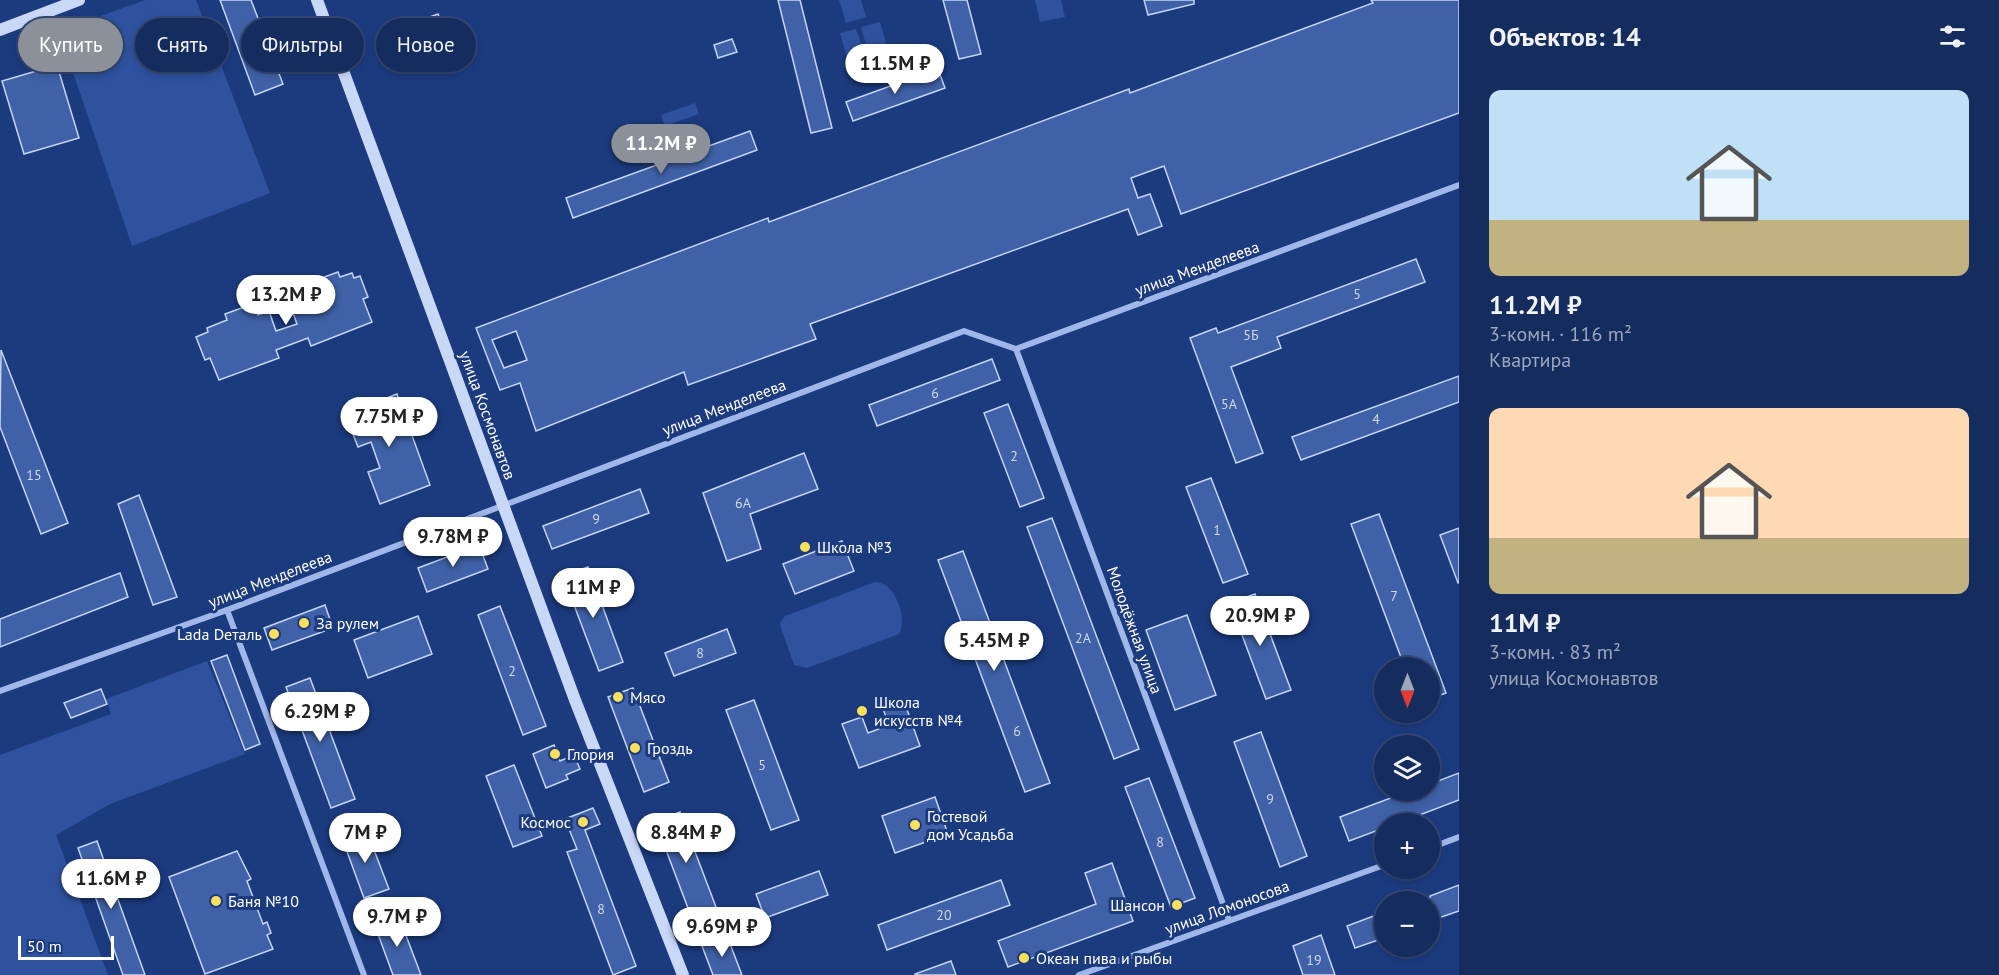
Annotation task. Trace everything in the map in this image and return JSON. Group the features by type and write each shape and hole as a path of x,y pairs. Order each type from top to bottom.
{"street":[{"path":"0,30 80,0"},
{"name":"улица Космонавтов","path":"316,0 575,700 683,975"},
{"name":"улица Менделеева","path":"0,691 226,610 964,331 1016,349 1459,185"},
{"name":"Молодёжная улица","path":"1016,349 1229,920"},
{"path":"226,610 364,975"},
{"path":"1440,844 1459,837"},
{"name":"улица Ломоносова","path":"1079,975 1374,869"}],"shaded area":[{"path":"145,0 196,0 203,18 135,18 135,72 224,72 270,193 132,246 73,72 123,72 123,18 95,18"},
{"path":"839,0 861,0 866,17 846,23"},
{"path":"1035,0 1061,0 1065,17 1040,22"},
{"path":"880,22 887,46 868,52 861,27"},
{"path":"856,29 864,53 847,58 840,33"},
{"path":"695,103 699,114 665,126 661,115"},
{"path":"875,582 882,583 888,588 898,602 902,619 899,634 807,668 794,665 780,623 785,616"},
{"path":"207,661 245,754 110,804 56,835 108,975 0,975 0,755 111,714 106,699"}],"building":[{"path":"220,0 251,0 258,18 241,18 241,57 229,24 229,18 227,18"},
{"path":"778,0 800,0 832,128 811,133"},
{"path":"943,0 967,0 981,54 959,59"},
{"path":"1144,0 1194,0 1194,4 1148,15"},
{"path":"1371,0 1459,0 1459,113 1181,214 1164,166 1131,178 1138,198 1150,194 1162,226 1138,235 1128,209 810,324 816,339 688,385 684,372 536,431 520,383 500,390 476,328 768,218 769,222 1129,89 1130,93 1373,3","holes":["516,331 527,360 504,368 492,340"]},
{"path":"438,14 439,18 427,18"},
{"path":"732,39 737,52 718,58 714,45"},
{"path":"938,69 945,88 853,121 846,102"},
{"path":"33,72 59,72 79,138 24,154 2,81"},
{"path":"247,72 278,72 283,84 255,95"},
{"path":"750,131 757,150 573,218 566,198"},
{"path":"1416,259 1425,282 1277,337 1281,348 1231,367 1263,453 1236,463 1190,338 1216,328 1218,333"},
{"path":"338,272 340,277 352,273 354,278 360,276 368,297 363,299 372,322 311,346 308,338 276,350 279,358 219,380 210,358 205,360 196,337 208,332 207,328 227,320 225,314 247,306 250,312 256,310 258,315 269,311 276,331 297,324 289,302 301,298 299,293 321,285 319,279"},
{"path":"1,350 68,523 41,534 0,427"},
{"path":"992,359 1000,380 877,426 869,405"},
{"path":"1459,376 1459,402 1301,460 1292,437"},
{"path":"397,394 430,485 380,504 368,472 380,468 371,442 358,447 345,414"},
{"path":"1008,404 1044,498 1020,507 984,413"},
{"path":"804,453 818,489 750,514 761,549 727,561 703,493"},
{"path":"1211,478 1248,574 1223,583 1186,487"},
{"path":"640,489 649,513 552,549 543,526"},
{"path":"139,495 177,597 153,605 118,504"},
{"path":"1379,514 1433,657 1401,657 1351,524"},
{"path":"1052,518 1139,749 1114,759 1027,527"},
{"path":"1459,528 1459,582 1458,583 1440,535"},
{"path":"842,541 854,571 795,594 783,564"},
{"path":"479,545 488,569 427,592 418,568"},
{"path":"963,551 1050,783 1025,792 938,560"},
{"path":"588,567 623,662 599,671 563,576"},
{"path":"120,573 128,597 0,647 0,619"},
{"path":"1255,594 1291,690 1266,699 1230,603"},
{"path":"325,605 333,628 272,650 264,628"},
{"path":"500,606 546,726 523,735 478,615"},
{"path":"1187,615 1216,695 1175,710 1146,630"},
{"path":"418,616 432,654 368,678 354,640"},
{"path":"727,629 736,653 674,676 665,653"},
{"path":"227,655 260,744 245,750 211,661"},
{"path":"1440,677 1446,693 1440,695"},
{"path":"310,678 355,799 331,808 286,687"},
{"path":"633,688 669,782 644,792 608,697"},
{"path":"101,689 107,704 71,718 64,703"},
{"path":"754,700 799,820 771,830 726,710"},
{"path":"904,701 920,746 859,768 842,724 862,717 868,733 889,725 883,709"},
{"path":"1261,732 1307,856 1280,867 1234,742"},
{"path":"554,745 560,761 574,755 580,769 566,775 568,779 546,788 533,754"},
{"path":"514,765 542,836 513,847 486,776"},
{"path":"1459,773 1459,800 1425,813 1374,813 1374,832 1349,841 1340,817 1383,801 1440,801 1440,780"},
{"path":"1149,778 1195,898 1171,907 1125,787"},
{"name":"Гостевой дом Усадьба","path":"935,797 948,834 895,853 882,816"},
{"path":"593,808 600,824 585,830 636,966 613,975 567,852 577,849 565,819"},
{"path":"680,812 716,907 691,916 655,821"},
{"path":"366,829 389,889 364,898 342,838"},
{"path":"97,841 145,975 123,975 78,848"},
{"name":"Баня №10","path":"237,851 251,879 247,881 263,924 267,922 271,933 267,935 273,949 205,974 169,877"},
{"path":"1112,863 1133,921 1008,967 998,941 1096,904 1085,873"},
{"path":"819,871 828,895 765,918 756,894"},
{"path":"1001,880 1010,905 887,950 878,925"},
{"path":"1459,885 1459,911 1440,918 1440,892"},
{"path":"1374,916 1374,941 1355,948 1347,926"},
{"path":"399,917 421,975 393,975 375,926"},
{"path":"1321,935 1335,975 1303,975 1293,946"},
{"path":"727,936 742,975 713,975 702,946"},
{"path":"951,961 956,975 915,975 915,974"}],"place":[{"name":"Школа №3","path":"805,547"},
{"name":"За рулем","path":"304,623"},
{"name":"Lada Dеталь","path":"274,634"},
{"name":"Мясо","path":"618,697"},
{"name":"Школа искусств №4","path":"862,711"},
{"name":"Гроздь","path":"635,748"},
{"name":"Глория","path":"555,754"},
{"name":"Космос","path":"583,822"},
{"name":"Гостевой дом Усадьба","path":"915,825"},
{"name":"Баня №10","path":"216,901"},
{"name":"Шансон","path":"1177,905"},
{"name":"Океан пива и рыбы","path":"1024,958"}]}
